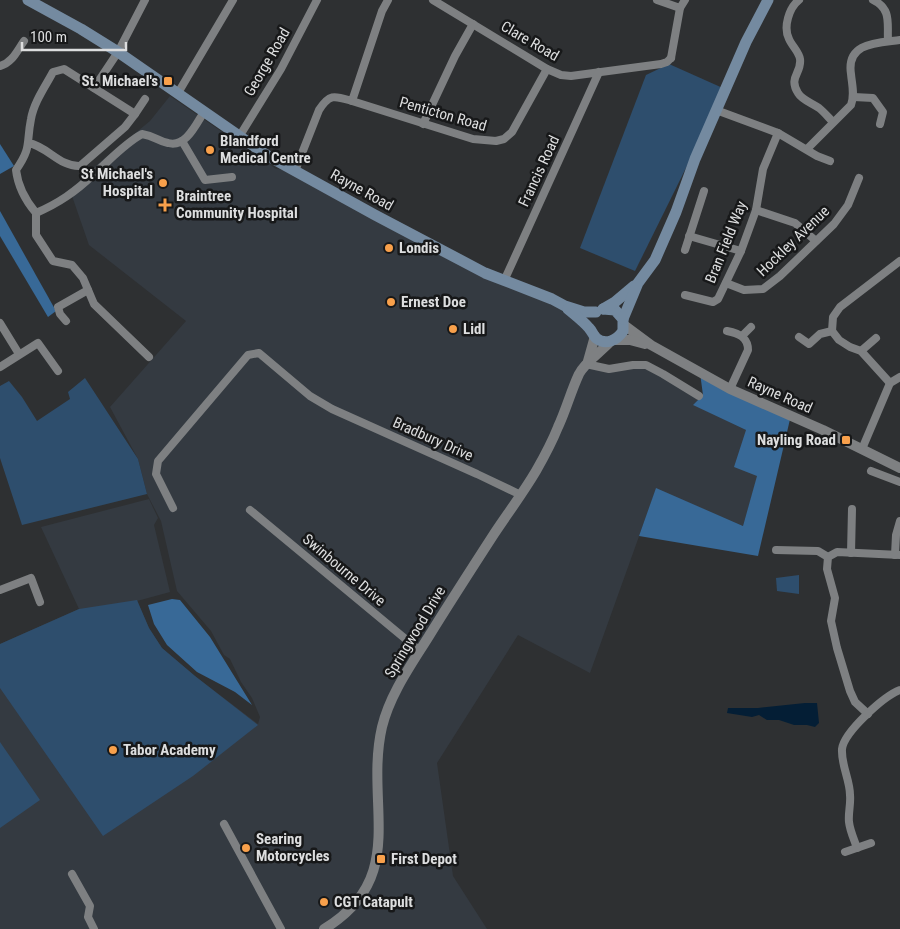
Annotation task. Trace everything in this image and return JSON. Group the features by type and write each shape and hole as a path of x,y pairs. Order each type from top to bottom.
{"main road":[{"name":"Rayne Road","path":"28,0 118,52 268,156 443,252 504,281 552,299 565,306 584,312 615,310 623,322"},
{"path":"593,333 591,321 600,311 615,302 638,283 655,260 716,110 746,42 768,0"},
{"path":"613,340 620,336 623,322 638,283"},
{"name":"Rayne Road","path":"565,306 604,342 613,340"}],"street":[{"path":"94,88 118,52 145,0"},
{"path":"178,93 233,0"},
{"name":"George Road","path":"239,137 281,69 317,0"},
{"path":"352,101 356,94 382,11 388,0"},
{"name":"Clare Road","path":"433,0 547,69 561,75 571,76 661,64 671,58"},
{"path":"657,0 680,8"},
{"path":"677,65 671,58 680,8 685,0"},
{"path":"799,0 795,3 786,23 788,38 800,60 800,65 794,79 794,86 801,97 820,109 833,122"},
{"path":"873,0 880,4 887,12 888,41"},
{"path":"424,124 473,24"},
{"path":"807,148 848,110 854,97 850,70 853,57 866,44 900,40"},
{"path":"0,66 6,65 24,42"},
{"path":"135,114 64,69 53,72 41,93 31,118 26,155 16,170 17,184 36,213 36,235 44,249 53,261 72,266 83,278 94,304 145,348 149,357"},
{"name":"Penticton Road","path":"295,171 319,110 329,98 334,96 352,101 473,139 487,141 504,139 518,124 547,69"},
{"name":"Francis Road","path":"504,281 599,72"},
{"path":"854,97 873,98 884,112 880,124"},
{"path":"29,144 37,145 72,167 80,166 125,128 144,99"},
{"path":"716,110 778,133 807,148 817,156 830,161"},
{"path":"36,213 59,203 95,174 114,155 142,134 153,136 169,144 177,144 182,141 188,136 204,112"},
{"name":"Bran Field Way","path":"685,295 713,302 718,299 756,210 763,169 778,133"},
{"path":"182,141 205,180 232,177"},
{"name":"Hockley Avenue","path":"726,283 744,290 763,289 780,276 834,224 848,206 859,178"},
{"path":"685,250 704,191"},
{"path":"756,210 795,223 816,241"},
{"path":"689,236 740,251"},
{"path":"890,383 861,351 839,340 832,331 833,317 840,307 900,261"},
{"path":"66,321 60,314 58,307 88,290"},
{"name":"Rayne Road","path":"623,322 630,331 651,345 730,389 823,430 900,468"},
{"path":"0,323 19,354"},
{"path":"742,336 751,327"},
{"path":"727,331 742,336 748,345 748,350 730,389"},
{"path":"799,337 809,344 820,334 832,331"},
{"name":"Springwood Drive","path":"587,362 593,333"},
{"path":"861,351 876,338"},
{"name":"Rayne Road","path":"613,340 630,340 651,345"},
{"name":"Springwood Drive","path":"324,929 348,913 360,899 375,869 378,847 377,758 382,726 395,694 405,674 477,560 521,495 547,451 579,374 587,362 613,340"},
{"path":"0,367 38,343 58,371"},
{"name":"Bradbury Drive","path":"173,508 156,474 158,461 248,355 260,353 310,396 332,409 521,495"},
{"path":"587,362 610,369 634,365 646,366 699,396"},
{"path":"862,449 890,383 900,377"},
{"path":"870,471 900,482"},
{"path":"851,553 852,509"},
{"name":"Swinbourne Drive","path":"250,510 420,651"},
{"path":"828,557 837,552 897,555 896,535 900,521"},
{"path":"776,550 818,551 828,557"},
{"path":"828,557 827,569 835,598 831,621 837,648 850,692 855,702 868,714"},
{"path":"0,590 30,575 40,602"},
{"path":"857,848 849,821 850,793 842,748 850,732 868,714 892,693 900,690"},
{"path":"224,824 282,929"},
{"path":"845,852 871,843"},
{"path":"72,874 90,906 88,917 94,929"}],"shaded area":[{"path":"669,64 725,89 635,271 580,248 646,75"},
{"path":"170,96 276,169 295,171 375,215 552,299 599,345 587,363 609,369 646,365 686,388 703,395 694,405 746,430 758,475 743,526 656,489 590,673 518,635 437,763 453,876 487,929 0,929 0,644 79,609 41,527 149,499 158,518 154,525 170,592 137,601 149,628 162,648 195,676 258,724 260,717 252,698 241,682 230,659 224,655 211,631 177,591 161,521 147,494 138,459 110,407 186,321 89,245 72,196 82,177 150,121"},
{"path":"0,144 14,166 0,174"},
{"path":"0,211 56,311 48,317 0,236"},
{"path":"700,373 791,415 758,556 639,536 656,488 743,526 757,476 734,467 746,430 693,405 703,395"},
{"path":"85,378 138,459 147,494 22,525 0,458 0,386 9,381 37,421 70,399 68,392"},
{"path":"799,575 799,594 777,591 776,578"},
{"path":"172,599 180,600 210,637 252,705 235,692 197,672 167,645 154,624 148,605"},
{"name":"Tabor Academy","path":"137,600 149,628 162,648 258,725 193,776 103,836 0,688 0,644 79,609"},
{"path":"817,703 819,723 815,727 794,725 779,720 767,720 759,715 752,717 727,713 728,708 758,708"},
{"path":"0,742 40,800 0,828"}],"place":[{"name":"St. Michael's","path":"168,81"},
{"name":"Blandford Medical Centre","path":"210,150"},
{"name":"St Michael's Hospital","path":"163,183"},
{"name":"Braintree Community Hospital","path":"165,205"},
{"name":"Londis","path":"389,248"},
{"name":"Ernest Doe","path":"391,302"},
{"name":"Lidl","path":"453,329"},
{"name":"Nayling Road","path":"846,440"},
{"name":"Tabor Academy","path":"113,750"},
{"name":"Searing Motorcycles","path":"246,848"},
{"name":"First Depot","path":"381,859"},
{"name":"CGT Catapult","path":"324,902"}]}
